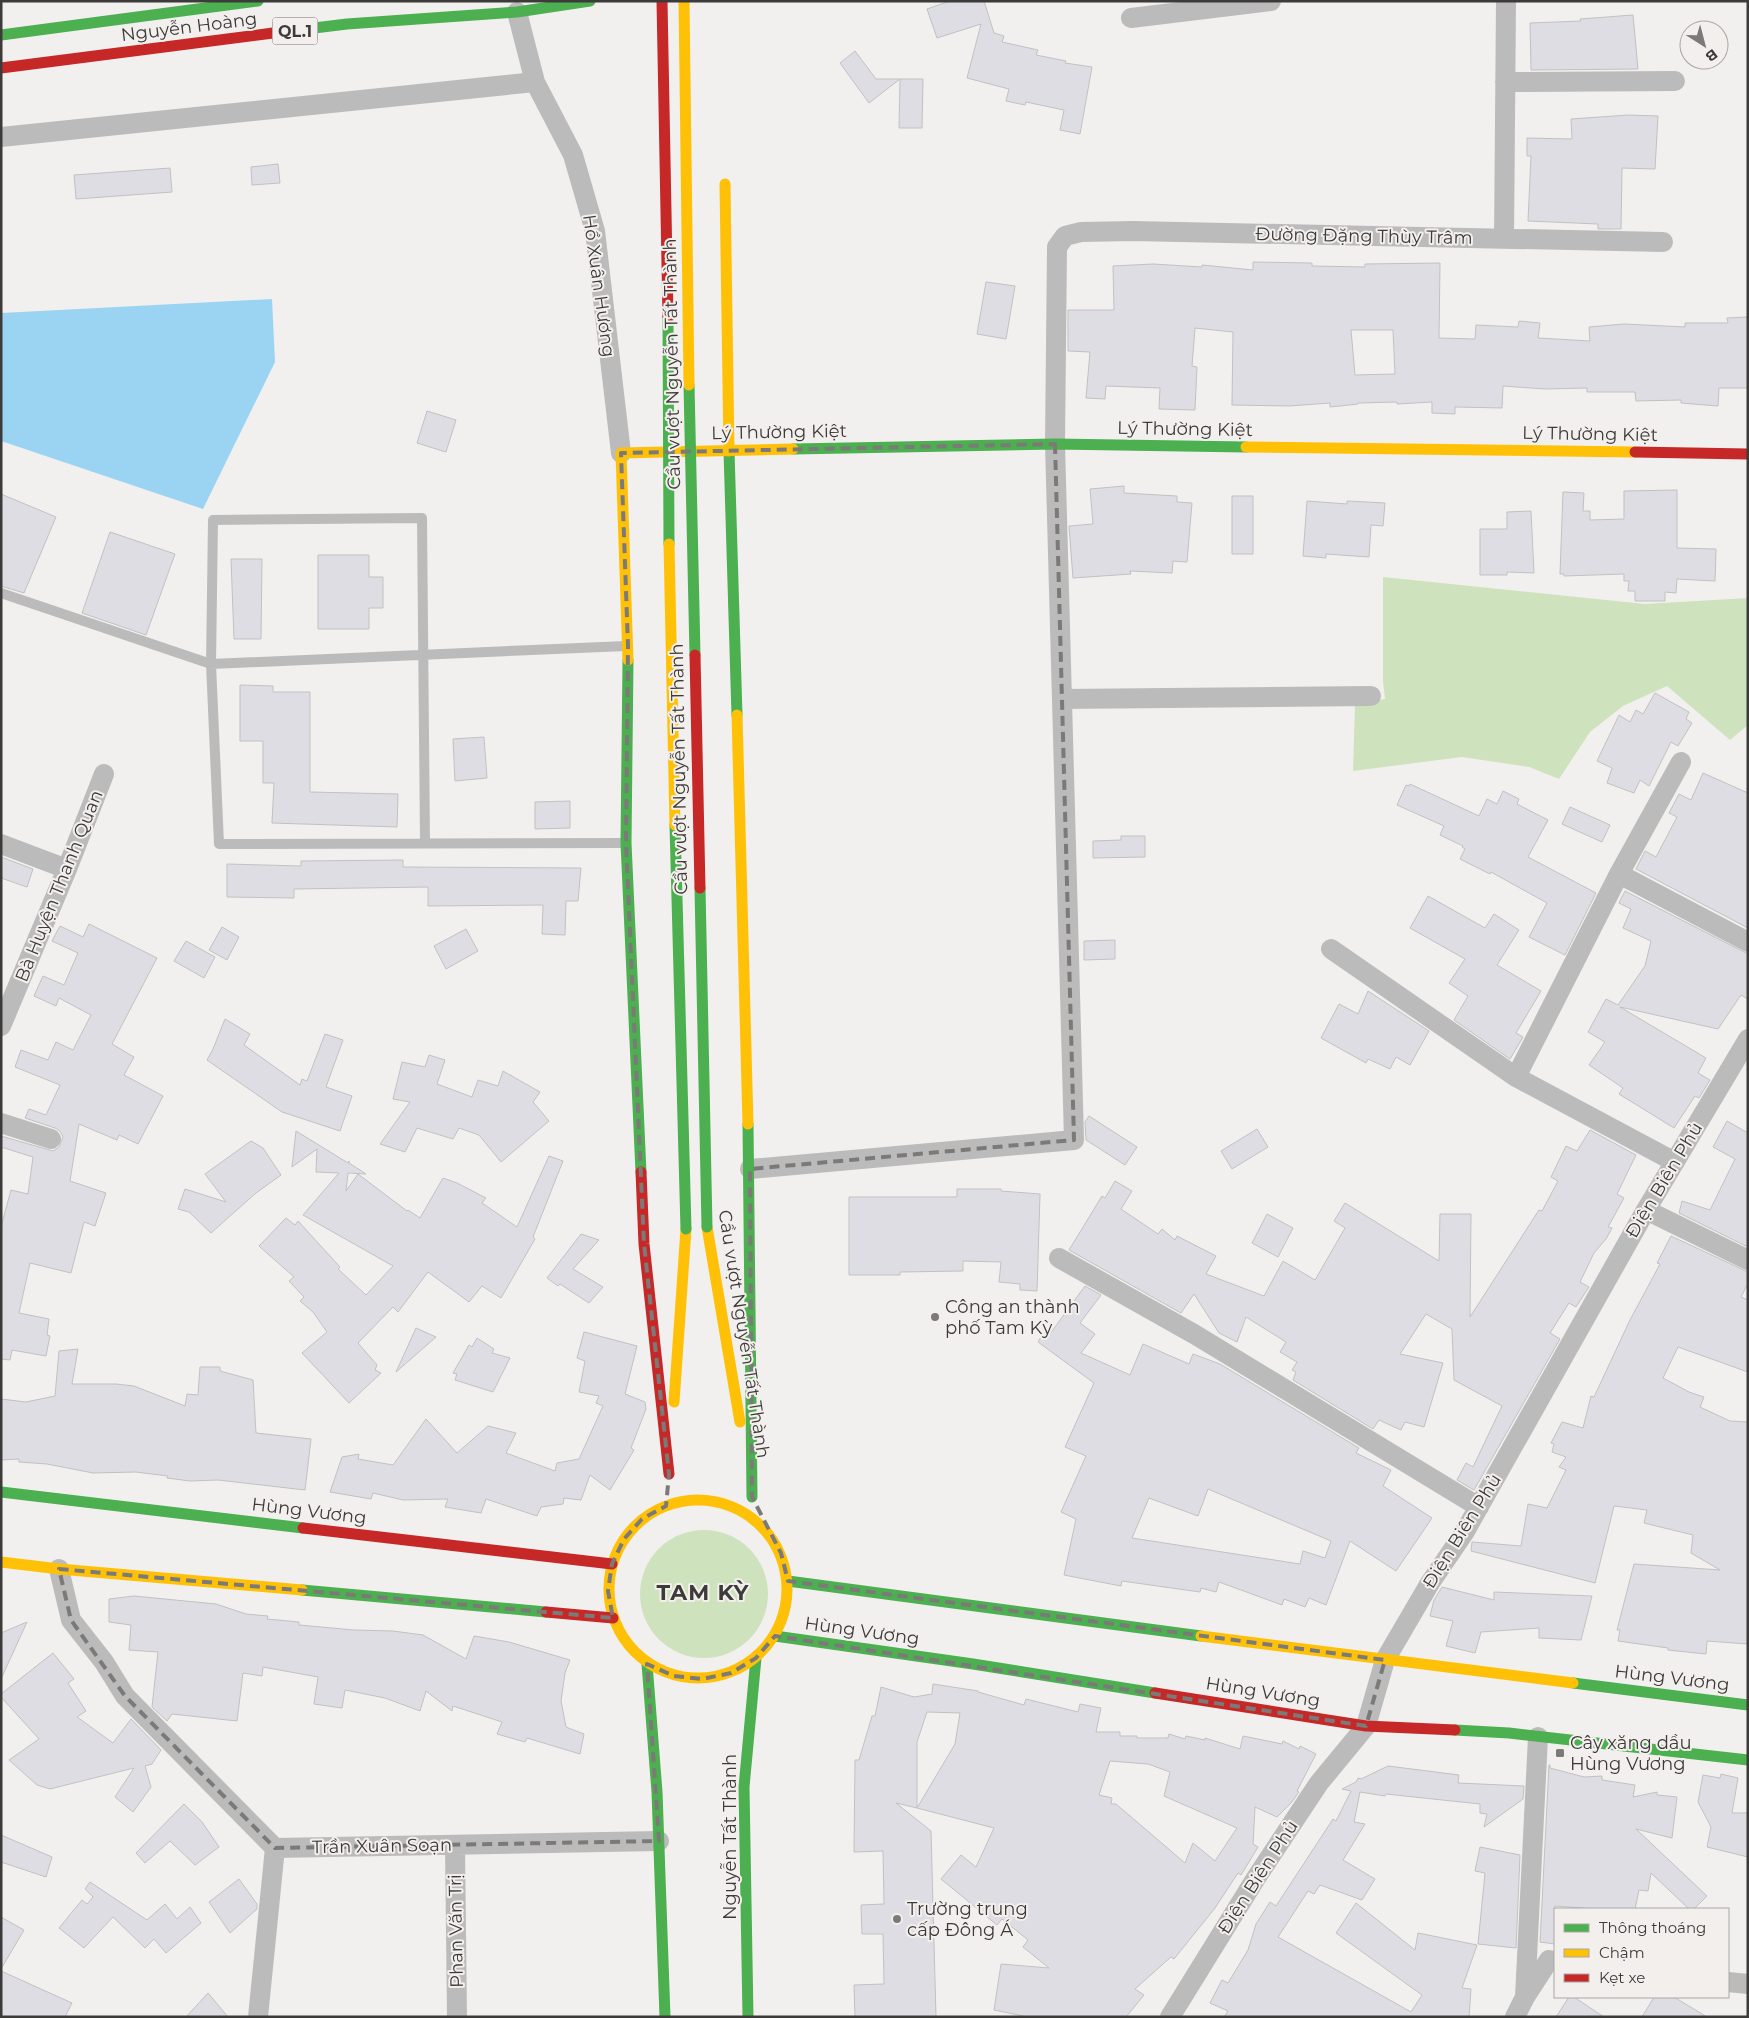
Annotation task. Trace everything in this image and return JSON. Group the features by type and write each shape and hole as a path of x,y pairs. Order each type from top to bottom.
{"main road":[{"name":"Nguyễn Hoàng","path":"1,35 258,1"},
{"name":"Nguyễn Hoàng","path":"1,68 347,24 516,12 590,1"},
{"name":"Cầu vượt Nguyễn Tất Thành","path":"662,1 668,299 669,603 686,1229 666,1506"},
{"name":"Cầu vượt Nguyễn Tất Thành","path":"684,1 688,376 707,1227 752,1497 766,1530"},
{"path":"725,184 728,450 750,1169 753,1331 752,1497"},
{"name":"Lý Thường Kiệt","path":"621,453 1055,444 1748,454"},
{"path":"621,453 628,646 626,843 644,1244 668,1482"},
{"name":"Hùng Vương","path":"1,1492 612,1564"},
{"path":"693,1500 720,1502 745,1512 766,1530 781,1553 788,1581 786,1610 775,1636 756,1658 731,1673 702,1679 674,1676 647,1664 626,1644 613,1618 608,1591 612,1564 624,1539 642,1519 666,1506 693,1500"},
{"path":"1,1562 613,1618"},
{"name":"Hùng Vương","path":"788,1581 1385,1660 1748,1705"},
{"name":"Hùng Vương","path":"775,1636 972,1664 1366,1726 1509,1733 1748,1760"},
{"name":"Nguyễn Tất Thành","path":"748,2017 744,1787 756,1658"},
{"path":"647,1664 657,1792 665,2017"}],"street":[{"path":"1131,18 1271,1"},
{"path":"1504,239 1506,1"},
{"name":"Hồ Xuân Hương","path":"516,12 535,82 573,155 595,231 621,453"},
{"path":"1505,82 1675,81"},
{"path":"1,136 535,82"},
{"name":"Đường Đặng Thùy Trâm","path":"1055,444 1057,247 1065,236 1081,232 1133,231 1663,242"},
{"path":"750,1169 1074,1140 1055,444"},
{"path":"1062,698 1371,696"},
{"path":"1516,1077 1619,874 1681,762"},
{"name":"Bà Huyện Thanh Quan","path":"1,1026 67,869 104,774"},
{"path":"1,844 67,869"},
{"path":"1619,874 1748,942"},
{"path":"1331,949 1516,1077 1675,1162"},
{"name":"Điện Biên Phủ","path":"1170,2017 1256,1878 1319,1783 1366,1726 1385,1660 1430,1583 1464,1534 1646,1210 1748,1039"},
{"path":"1,1123 51,1139"},
{"path":"1646,1210 1748,1260"},
{"path":"1059,1258 1194,1334 1479,1508"},
{"path":"59,1568 71,1620 104,1662 125,1696 275,1848 258,2017"},
{"path":"1525,1997 1538,1737"},
{"name":"Trần Xuân Soạn","path":"275,1848 659,1841"},
{"name":"Phan Văn Trị","path":"455,1844 457,2017"},
{"path":"1515,2017 1525,1997 1549,1960 1554,1960"},
{"path":"1729,1982 1748,1984"}],"lane":[{"path":"425,843 422,518 214,520 211,664 219,844 626,843"},
{"path":"1,594 211,664 628,646"}],"highlighted area":[{"path":"1055,444 1074,1140 750,1169 752,1497 781,1553 788,1581 1385,1660 1366,1726 775,1636 756,1658 731,1673 702,1679 674,1676 647,1664 659,1841 275,1848 125,1696 71,1620 59,1569 613,1618 608,1591 612,1564 624,1539 642,1519 666,1506 669,1474 644,1244 626,843 628,646 621,453"}],"green space":[{"path":"1383,577 1645,604 1748,598 1748,725 1730,740 1667,686 1623,706 1590,732 1559,779 1529,767 1462,757 1353,771 1355,705 1385,699 1383,681"},
{"path":"704,1530 717,1531 729,1535 749,1549 763,1569 767,1581 767,1607 763,1619 749,1639 729,1653 717,1657 704,1658 691,1657 679,1653 659,1639 645,1619 641,1607 640,1594 641,1581 645,1569 659,1549 679,1535 691,1531"}],"water":[{"path":"272,299 275,362 203,509 1,441 1,313"}],"building":[{"path":"950,1 984,1 994,33 1004,36 1002,42 1038,50 1036,55 1066,61 1065,63 1092,67 1080,134 1060,130 1064,110 1026,102 1025,105 1006,101 1009,89 967,78 981,24 937,38 927,9"},
{"path":"1633,15 1638,69 1531,70 1530,23 1581,21 1580,19"},
{"path":"855,51 876,79 900,79 869,103 840,63"},
{"path":"900,79 923,79 922,128 899,128"},
{"path":"1628,115 1658,116 1655,169 1622,168 1621,229 1598,229 1598,224 1528,221 1531,156 1527,156 1527,138 1572,139 1571,119"},
{"path":"278,164 280,183 252,185 251,167"},
{"path":"170,168 172,192 76,199 74,175"},
{"path":"1253,262 1312,263 1312,266 1365,267 1365,264 1440,263 1439,338 1475,339 1476,325 1518,327 1519,321 1540,323 1538,338 1590,341 1589,327 1624,324 1685,327 1685,323 1728,323 1727,318 1748,317 1748,388 1719,388 1718,406 1681,403 1681,400 1636,401 1635,392 1587,392 1587,388 1545,389 1503,386 1502,408 1455,407 1455,414 1432,413 1432,402 1397,404 1397,402 1358,403 1330,407 1330,403 1289,406 1232,405 1233,332 1195,328 1192,366 1197,367 1195,410 1159,409 1160,388 1106,386 1105,399 1086,398 1090,352 1068,351 1068,310 1114,310 1113,266 1153,264 1202,267 1202,265 1253,270","holes":["1351,330 1393,330 1395,374 1355,375"]},
{"path":"986,282 1015,286 1006,339 977,334"},
{"path":"427,411 456,420 446,452 417,443"},
{"path":"1124,486 1124,493 1177,496 1177,502 1192,503 1187,562 1173,561 1172,573 1130,571 1131,574 1073,578 1069,526 1093,524 1090,489"},
{"path":"1677,490 1677,548 1716,549 1715,581 1677,579 1676,593 1665,592 1665,601 1635,601 1635,591 1628,591 1629,581 1624,581 1624,574 1564,576 1564,574 1560,574 1563,492 1584,493 1583,511 1590,511 1590,520 1624,519 1624,491"},
{"path":"1,494 56,517 24,593 1,586"},
{"path":"1232,496 1253,496 1253,554 1232,554"},
{"path":"1307,501 1347,504 1347,501 1385,503 1383,526 1371,525 1369,557 1326,554 1326,558 1303,556"},
{"path":"1531,511 1534,573 1507,572 1507,575 1480,575 1480,529 1507,529 1507,512"},
{"path":"110,532 175,554 146,635 82,613"},
{"path":"318,555 369,555 369,577 383,577 383,608 369,608 369,629 318,629"},
{"path":"231,559 262,559 261,639 234,639"},
{"path":"240,685 273,686 273,692 310,692 310,792 398,794 397,827 272,823 274,783 263,783 263,741 240,741"},
{"path":"1655,693 1689,712 1686,719 1692,723 1678,746 1671,742 1649,786 1640,780 1634,793 1607,783 1612,768 1597,761 1619,715 1630,722 1636,710 1643,714"},
{"path":"484,737 487,778 455,781 453,739"},
{"path":"1703,773 1748,793 1748,928 1636,869 1645,851 1656,857 1677,817 1669,813 1679,794 1691,800"},
{"path":"1410,784 1479,816 1487,799 1497,804 1503,791 1519,799 1517,804 1548,820 1528,857 1596,893 1565,955 1529,937 1547,903 1491,872 1490,874 1460,859 1465,849 1463,846 1440,835 1444,826 1397,805 1406,785 1409,786"},
{"path":"570,801 570,828 535,829 535,802"},
{"path":"1570,807 1610,825 1602,842 1562,824"},
{"path":"1121,836 1145,836 1145,857 1093,858 1093,841 1121,840"},
{"path":"1,857 33,869 27,887 1,878"},
{"path":"403,860 403,867 581,868 578,901 566,901 565,935 542,934 543,905 428,906 428,887 294,889 294,898 227,897 227,864 301,866 301,861"},
{"path":"1625,891 1748,954 1748,999 1741,995 1718,1029 1620,1007 1706,1058 1698,1073 1710,1080 1699,1098 1695,1096 1674,1128 1619,1094 1623,1088 1589,1065 1605,1042 1588,1032 1606,999 1618,1005 1645,966 1651,941 1623,928 1631,909 1619,903"},
{"path":"1428,896 1485,928 1494,914 1519,930 1497,965 1541,991 1516,1033 1523,1037 1510,1059 1454,1020 1468,996 1449,983 1465,959 1410,928"},
{"path":"89,924 157,958 112,1044 134,1057 124,1075 163,1096 138,1144 119,1135 117,1140 79,1124 70,1181 106,1193 95,1226 84,1222 71,1273 30,1263 19,1313 49,1319 47,1335 50,1336 46,1356 12,1350 10,1360 1,1359 1,1227 11,1190 28,1194 33,1157 1,1147 1,1136 53,1151 59,1147 63,1137 60,1131 25,1118 29,1109 46,1115 60,1085 15,1067 21,1050 48,1060 56,1042 73,1050 91,1015 59,998 56,1006 34,996 43,976 64,985 78,953 52,941 60,926 83,937"},
{"path":"222,927 239,937 227,960 209,950"},
{"path":"466,929 478,951 446,969 434,946"},
{"path":"1115,940 1115,959 1084,960 1084,941"},
{"path":"186,941 215,957 204,978 174,961"},
{"path":"1368,991 1429,1031 1410,1065 1396,1057 1390,1069 1368,1059 1366,1063 1321,1038 1339,1004 1358,1014"},
{"path":"225,1019 250,1034 244,1045 300,1085 302,1079 307,1081 325,1034 343,1040 326,1087 352,1096 340,1131 282,1112 207,1060"},
{"path":"429,1055 445,1060 437,1084 472,1097 478,1080 498,1086 503,1071 540,1092 533,1102 549,1121 501,1162 479,1135 459,1128 453,1139 417,1128 405,1152 380,1144 410,1102 393,1099 402,1062 425,1067"},
{"path":"1089,1116 1137,1147 1125,1165 1086,1140 1085,1122"},
{"path":"1727,1121 1748,1133 1748,1247 1679,1213 1682,1201 1710,1210 1735,1159 1713,1147"},
{"path":"1257,1129 1268,1147 1232,1169 1221,1151"},
{"path":"1590,1130 1636,1155 1617,1194 1624,1198 1608,1227 1612,1228 1606,1239 1594,1253 1580,1282 1589,1287 1576,1307 1569,1303 1550,1333 1560,1339 1474,1490 1457,1480 1466,1463 1473,1467 1502,1406 1454,1380 1452,1329 1426,1314 1400,1354 1443,1363 1424,1427 1405,1422 1401,1430 1379,1420 1373,1429 1293,1380 1296,1372 1292,1370 1297,1362 1280,1352 1286,1342 1246,1317 1237,1342 1219,1333 1194,1294 1181,1313 1069,1250 1102,1196 1105,1198 1115,1181 1132,1191 1121,1209 1158,1234 1162,1229 1175,1240 1177,1236 1216,1256 1206,1274 1264,1296 1283,1261 1315,1280 1345,1228 1334,1221 1345,1203 1439,1261 1440,1214 1471,1214 1470,1317 1539,1210 1542,1211 1558,1181 1551,1177 1566,1146 1577,1151"},
{"path":"296,1131 348,1163 349,1161 349,1163 366,1174 348,1173 346,1191 358,1174 407,1211 420,1218 443,1178 486,1198 482,1203 517,1227 549,1156 563,1161 533,1237 535,1239 501,1298 482,1286 469,1302 428,1272 398,1312 393,1307 358,1343 377,1365 375,1370 381,1373 349,1403 302,1353 327,1332 313,1312 300,1301 304,1297 289,1281 294,1277 259,1246 286,1218 295,1225 298,1221 340,1267 338,1269 366,1295 393,1266 303,1215 339,1173 316,1172 317,1149 292,1167"},
{"path":"251,1141 263,1148 281,1175 256,1193 211,1233 189,1212 178,1209 185,1189 226,1202 205,1174"},
{"path":"957,1189 1001,1189 1001,1191 1040,1194 1037,1291 1020,1290 1020,1284 999,1282 1001,1262 963,1261 963,1271 900,1272 900,1275 849,1275 849,1197 957,1197"},
{"path":"1267,1214 1293,1228 1278,1257 1252,1243"},
{"path":"581,1234 599,1240 573,1269 603,1287 589,1303 547,1278"},
{"path":"1671,1236 1748,1272 1748,1283 1741,1297 1748,1300 1748,1372 1678,1347 1663,1378 1689,1392 1704,1397 1700,1407 1730,1421 1748,1422 1748,1644 1707,1641 1706,1654 1668,1650 1668,1648 1618,1641 1620,1630 1617,1630 1634,1564 1720,1570 1691,1553 1693,1535 1644,1523 1647,1510 1614,1506 1595,1583 1471,1551 1472,1542 1521,1546 1528,1504 1547,1508 1566,1470 1559,1467 1566,1457 1552,1452 1554,1444 1551,1443 1562,1422 1583,1428 1591,1396 1594,1397 1630,1320 1660,1264 1657,1263"},
{"path":"1085,1286 1101,1295 1080,1323 1095,1334 1081,1353 1130,1375 1143,1344 1189,1364 1193,1354 1220,1364 1359,1448 1356,1453 1391,1470 1383,1486 1432,1518 1396,1571 1350,1541 1326,1605 1309,1598 1305,1607 1284,1599 1282,1605 1219,1582 1216,1592 1201,1588 1200,1592 1122,1581 1121,1586 1064,1575 1076,1519 1061,1512 1086,1456 1065,1447 1094,1383 1038,1342 1042,1335 1047,1338","holes":["1208,1489 1331,1541 1325,1558 1303,1551 1300,1564 1132,1538 1149,1498 1198,1516"]},
{"path":"416,1328 436,1337 396,1372"},
{"path":"584,1332 637,1346 625,1394 645,1402 646,1409 631,1448 634,1450 610,1490 590,1475 581,1500 564,1498 563,1504 541,1507 537,1516 486,1499 481,1513 445,1507 448,1499 403,1500 373,1493 371,1499 330,1492 342,1457 359,1454 358,1459 393,1465 426,1419 457,1453 488,1426 516,1433 506,1453 555,1471 557,1463 579,1459 603,1406 596,1403 599,1396 579,1392 585,1361 577,1358"},
{"path":"477,1338 494,1349 492,1353 510,1358 493,1392 455,1380 457,1374 453,1373 469,1345 472,1347"},
{"path":"78,1349 72,1384 134,1386 185,1406 187,1394 198,1395 200,1367 220,1367 220,1371 253,1380 256,1433 311,1439 305,1490 218,1480 190,1481 136,1472 93,1473 47,1464 19,1462 19,1459 1,1460 1,1399 26,1402 55,1396 59,1351"},
{"path":"1442,1587 1494,1600 1494,1592 1592,1596 1581,1640 1539,1638 1539,1628 1481,1632 1475,1653 1446,1646 1453,1621 1430,1616 1434,1600"},
{"path":"134,1596 216,1604 246,1614 268,1616 267,1619 299,1622 299,1625 393,1631 423,1635 466,1659 474,1636 509,1642 570,1660 565,1673 561,1701 566,1727 584,1734 580,1754 527,1738 525,1742 497,1734 502,1722 453,1706 452,1711 426,1691 420,1711 385,1698 345,1690 342,1708 314,1704 318,1677 263,1667 262,1676 243,1673 237,1721 172,1714 167,1721 152,1707 158,1652 129,1650 131,1625 109,1622 109,1599"},
{"path":"27,1622 1,1679 1,1633"},
{"path":"53,1653 74,1679 68,1683 86,1711 77,1717 113,1743 131,1719 161,1750 152,1764 145,1766 151,1787 133,1812 115,1797 134,1768 50,1789 37,1785 9,1760 39,1739 1,1697 1,1694"},
{"path":"933,1684 978,1691 1024,1705 1026,1699 1078,1712 1080,1704 1101,1708 1096,1732 1120,1732 1120,1736 1137,1736 1137,1738 1168,1738 1169,1734 1185,1739 1186,1736 1205,1740 1205,1738 1240,1749 1243,1736 1282,1744 1283,1741 1299,1749 1300,1746 1316,1754 1297,1791 1299,1792 1277,1817 1255,1807 1253,1844 1258,1847 1241,1875 1238,1873 1215,1908 1174,1959 1171,1957 1135,1989 1144,1995 1126,2017 1028,2017 994,2010 1001,1964 1049,1968 1023,1947 1028,1940 1002,1919 997,1925 941,1879 961,1855 976,1867 994,1828 896,1803 931,1831 936,2017 855,2017 854,1985 884,1984 883,1934 862,1934 861,1905 884,1904 883,1851 854,1852 855,1760 859,1760 872,1716 875,1716 881,1687 914,1697 932,1694","holes":["927,1712 960,1713 955,1744 917,1808 917,1742","1110,1761 1148,1764 1170,1772 1164,1796 1237,1828 1215,1861 1193,1843 1185,1863 1116,1804 1111,1804 1112,1798 1099,1795"]},
{"path":"1549,1765 1550,1768 1584,1777 1602,1776 1602,1780 1635,1785 1633,1797 1657,1792 1657,1795 1677,1797 1672,1838 1636,1829 1707,1896 1695,1908 1688,1908 1651,1873 1648,1891 1639,1890 1635,1908 1555,1906 1554,1944 1540,1942"},
{"path":"1388,1766 1459,1775 1458,1783 1524,1786 1523,1799 1484,1827 1487,1814 1480,1813 1480,1804 1360,1792 1354,1822 1365,1824 1343,1860 1375,1879 1362,1900 1320,1885 1314,1894 1308,1891 1278,1937 1411,2012 1422,1995 1336,1933 1356,1903 1415,1950 1418,1933 1477,1945 1462,1988 1471,1989 1469,2017 1224,2017 1228,2011 1210,2003 1222,1980 1228,1983 1248,1950 1256,1924 1270,1902 1276,1906 1333,1819 1336,1821 1351,1791 1342,1789 1356,1782 1358,1778 1361,1779"},
{"path":"1721,1774 1738,1778 1732,1813 1748,1813 1748,1857 1707,1847 1711,1827 1698,1802 1703,1775 1720,1778"},
{"path":"184,1804 202,1822 219,1847 195,1865 170,1841 145,1863 136,1853"},
{"path":"1,1835 52,1857 46,1877 1,1862"},
{"path":"1480,1847 1520,1855 1516,1948 1478,1944 1485,1873 1475,1871"},
{"path":"239,1879 257,1904 257,1909 230,1933 209,1902"},
{"path":"90,1882 147,1920 165,1904 177,1919 190,1907 201,1923 166,1953 154,1939 145,1948 113,1917 84,1948 59,1928 82,1900 87,1904 93,1897 85,1889"},
{"path":"1,1917 24,1930 1,1969"},
{"path":"1,1971 72,2003 65,2017 1,2017"},
{"path":"208,1993 228,2017 186,2017"},
{"path":"1568,1998 1576,1998 1604,2017 1556,2017"},
{"path":"1653,1998 1676,1998 1707,2017 1642,2017"}],"traffic: fast":[{"path":"1,35 258,1"},
{"path":"273,33 347,24 517,12 590,1"},
{"path":"668,317 669,544"},
{"path":"689,385 695,655"},
{"path":"793,449 1055,444 1246,447"},
{"path":"729,451 737,715"},
{"path":"628,660 626,843 641,1172"},
{"path":"675,825 686,1229"},
{"path":"700,888 707,1227"},
{"path":"748,1124 752,1497"},
{"path":"1,1492 303,1528"},
{"path":"788,1581 1201,1636"},
{"path":"302,1590 546,1612"},
{"path":"775,1636 973,1664 1155,1693"},
{"path":"748,2017 744,1787 756,1658"},
{"path":"647,1664 657,1792 665,2017"},
{"path":"1573,1683 1748,1705"},
{"path":"1455,1730 1509,1733 1748,1760"}],"traffic: slow":[{"path":"684,1 689,385"},
{"path":"725,184 729,451"},
{"path":"1246,447 1635,452"},
{"path":"628,660 621,453 793,449"},
{"path":"669,544 675,825"},
{"path":"737,715 748,1124"},
{"path":"707,1227 740,1422"},
{"path":"674,1402 686,1229"},
{"path":"689,1500 707,1500 740,1510 755,1520 767,1532 777,1547 783,1563 787,1589 783,1615 777,1631 767,1646 755,1658 740,1668 724,1674 707,1678 689,1678 656,1668 641,1658 629,1646 619,1631 613,1615 609,1598 609,1580 619,1547 629,1532 641,1520 656,1510 672,1504 689,1500"},
{"path":"1,1562 59,1569 302,1590"},
{"path":"1201,1636 1573,1683"}],"traffic: jam":[{"path":"662,1 668,317"},
{"path":"1,68 273,33"},
{"path":"1635,452 1748,454"},
{"path":"695,655 700,888"},
{"path":"641,1172 644,1244 669,1474"},
{"path":"303,1528 612,1564"},
{"path":"546,1612 613,1618"},
{"path":"1155,1693 1366,1726 1455,1730"}],"place":[{"name":"Công an thành phố Tam Kỳ","path":"935,1317"},
{"name":"Cây xăng dầu Hùng Vương","path":"1560,1753"},
{"name":"Trường trung cấp Đông Á","path":"897,1919"}],"district":[{"name":"TAM KỲ","path":"703,1592"}]}
